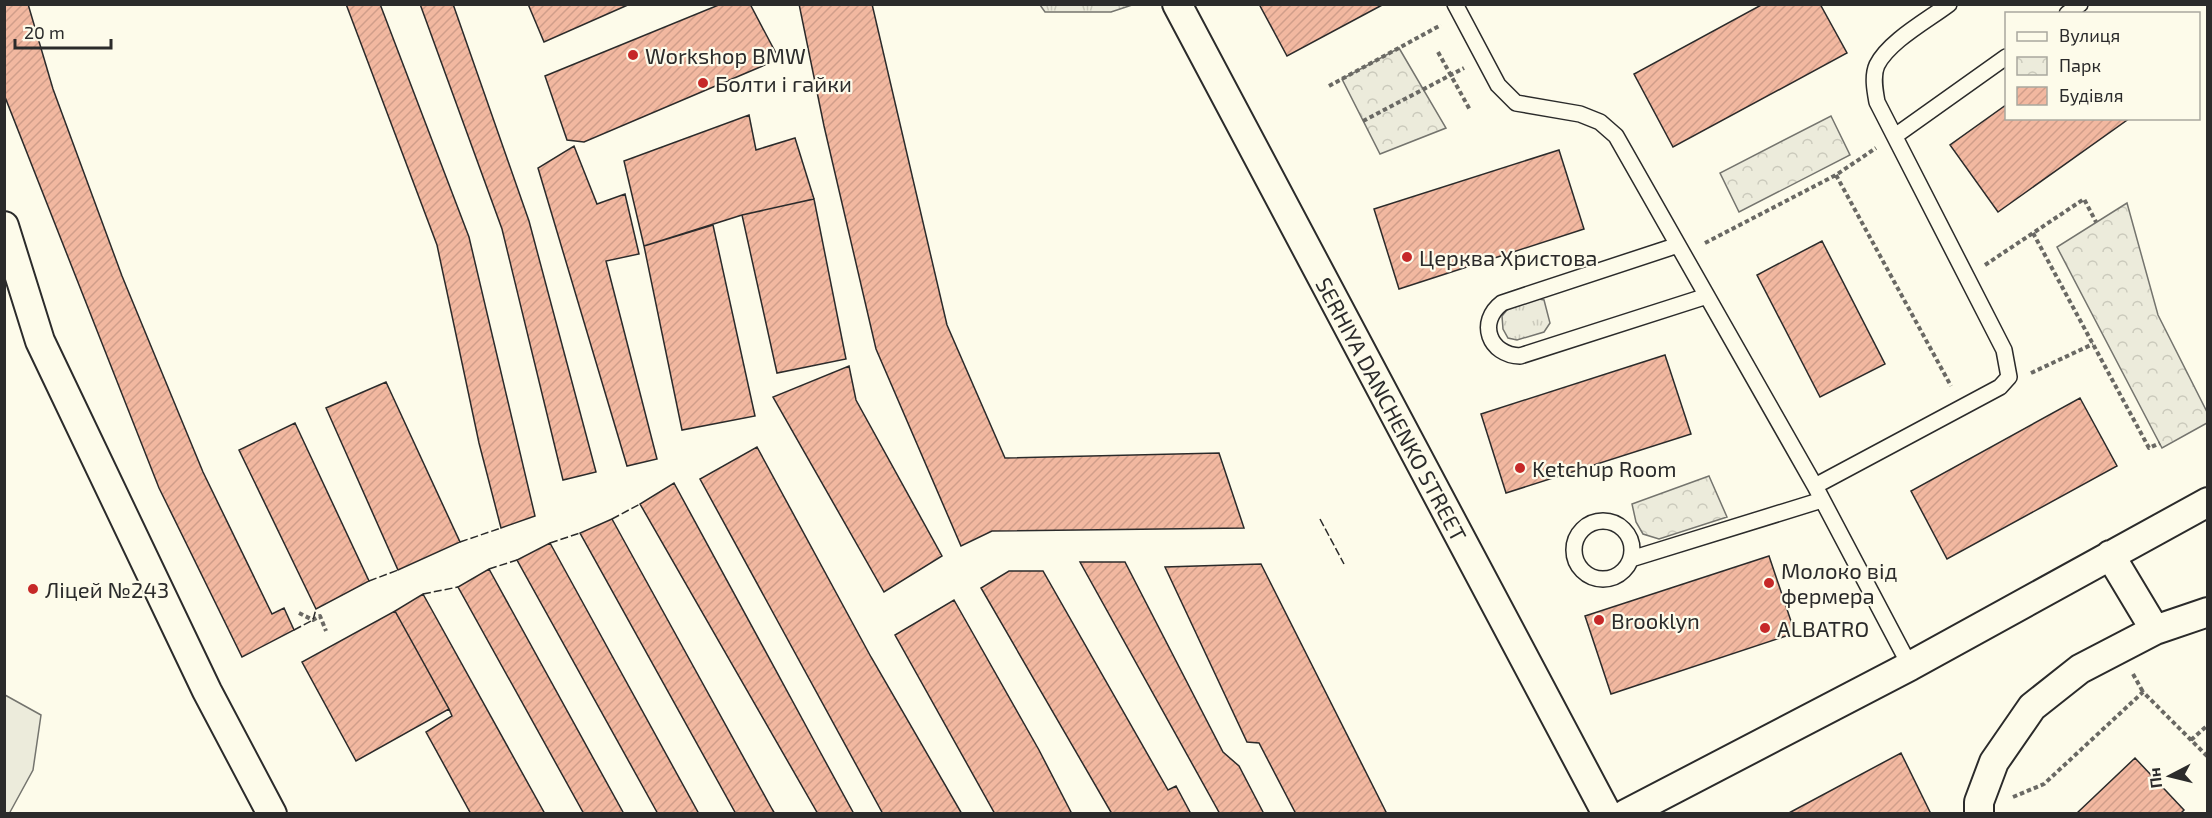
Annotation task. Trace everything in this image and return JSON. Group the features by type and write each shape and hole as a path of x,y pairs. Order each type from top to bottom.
{"street":[{"name":"SERHIYA DANCHENKO STREET","path":"1178,4 1607,813"},
{"path":"4,226 40,341 207,691 272,813"},
{"path":"1626,813 1911,666 2208,502"},
{"path":"2110,555 2155,630"},
{"path":"1979,808 1994,762 2032,707 2080,669 2155,630 2208,612"}],"lane":[{"path":"1815,486 2000,387 2009,377 2004,350 1877,102 1874,87 1877,66 1890,47 1949,4"},
{"path":"1458,10 1498,85 1516,103 1580,114 1600,122 1616,136 1815,486 1911,666"},
{"path":"1894,136 2005,58"},
{"path":"1681,250 1502,303 1492,310 1488,324 1490,337 1497,349 1508,355 1520,356 1707,296"},
{"path":"1631,559 1822,500"}],"path":[{"path":"1329,86 1458,10"},
{"path":"1438,52 1470,110"},
{"path":"1363,121 1483,57"},
{"path":"1681,250 1836,175 1894,136"},
{"path":"1836,175 1962,408"},
{"path":"1967,277 2084,199 2096,222"},
{"path":"2033,233 2149,448 2160,443"},
{"path":"2000,387 2093,344"},
{"path":"300,613 313,620 320,616 326,631"},
{"path":"1979,808 2025,794 2044,784 2143,692 2208,757"},
{"path":"2191,740 2208,725"}],"green space":[{"path":"1040,5 1132,5 1111,12 1045,12"},
{"path":"1399,48 1446,128 1380,154 1342,79"},
{"path":"1831,116 1850,155 1739,212 1720,173"},
{"path":"2127,203 2158,315 2207,412 2207,423 2162,448 2057,247"},
{"path":"1534,298 1544,300 1550,323 1544,332 1517,340 1508,338 1503,329 1502,316 1511,305"},
{"path":"1709,476 1727,517 1659,539 1643,534 1636,522 1632,504"},
{"path":"5,695 41,715 33,770 9,814 4,813"}],"building":[{"path":"4,4 28,4 53,89 122,276 203,472 272,614 284,608 294,630 242,657 159,488 5,97"},
{"path":"346,4 380,4 469,237 535,516 501,528 479,443 437,245"},
{"path":"420,4 453,4 529,221 596,472 563,480 502,229"},
{"path":"528,4 630,4 544,42"},
{"path":"721,4 750,4 779,59 584,142 567,140 545,76"},
{"path":"799,4 872,4 947,325 1005,458 1219,453 1244,528 992,531 961,546 876,349 824,126"},
{"path":"1259,4 1384,4 1287,56"},
{"path":"1763,4 1820,4 1847,53 1673,147 1634,74"},
{"path":"2005,106 2005,120 2127,120 1998,212 1950,145"},
{"path":"749,115 756,150 795,138 814,199 742,215 644,246 624,161"},
{"path":"574,146 597,204 625,194 639,254 606,261 657,459 627,466 538,168"},
{"path":"1559,150 1584,229 1399,289 1374,209"},
{"path":"814,199 846,359 777,373 742,215"},
{"path":"713,225 755,416 682,430 644,246"},
{"path":"1822,241 1885,364 1820,397 1757,275"},
{"path":"1665,355 1691,434 1506,493 1481,414"},
{"path":"849,366 856,400 942,556 884,592 773,397"},
{"path":"386,382 460,542 398,570 326,408"},
{"path":"2080,398 2117,466 1947,559 1911,491"},
{"path":"295,423 369,581 316,609 239,450"},
{"path":"757,447 871,657 962,814 883,814 700,479"},
{"path":"674,483 854,814 818,814 640,504"},
{"path":"612,519 775,814 736,814 580,533"},
{"path":"550,543 699,814 658,814 517,560"},
{"path":"1769,556 1795,633 1611,694 1585,616"},
{"path":"1080,562 1125,562 1223,752 1239,766 1264,814 1220,814"},
{"path":"1261,564 1387,814 1296,814 1259,743 1247,742 1165,567"},
{"path":"489,569 624,814 584,814 458,587"},
{"path":"1009,571 1043,571 1168,790 1176,786 1191,814 1112,814 981,588"},
{"path":"423,594 545,814 471,814 426,732 452,716 395,611"},
{"path":"954,600 1039,750 1072,814 995,814 895,635"},
{"path":"395,611 449,709 356,761 302,662"},
{"path":"1901,753 1931,814 1787,814"},
{"path":"2135,758 2184,810 2180,814 2076,814"}],"fence":[{"path":"612,519 640,504"},
{"path":"1320,519 1344,564"},
{"path":"460,542 501,528"},
{"path":"550,543 580,533"},
{"path":"489,569 517,560"},
{"path":"369,581 398,570"},
{"path":"423,594 458,587"},
{"path":"294,630 313,620 316,609"}],"place":[{"name":"Workshop BMW","path":"633,55"},
{"name":"Болти і гайки","path":"703,83"},
{"name":"Церква Христова","path":"1407,257"},
{"name":"Ketchup Room","path":"1520,468"},
{"name":"Молоко від фермера","path":"1769,583"},
{"name":"Ліцей №243","path":"33,589"},
{"name":"Brooklyn","path":"1599,620"},
{"name":"ALBATRO","path":"1765,628"}]}
